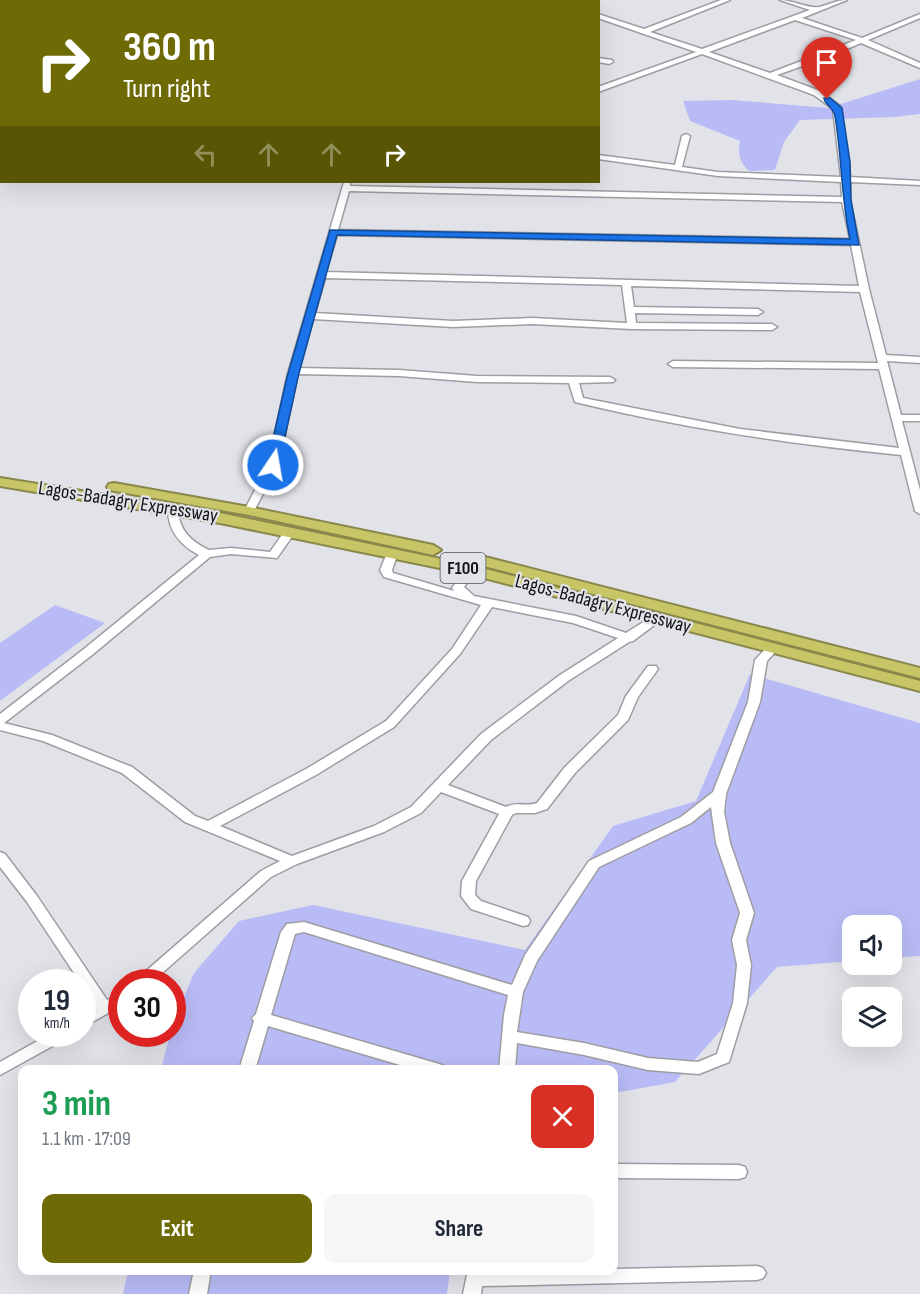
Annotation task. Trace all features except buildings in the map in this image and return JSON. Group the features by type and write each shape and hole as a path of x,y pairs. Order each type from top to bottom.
{"highway":[{"name":"Lagos-Badagry Expressway","path":"0,471 78,481 249,511 532,573 919,681"},
{"name":"Lagos-Badagry Expressway","path":"0,482 290,531 392,553 470,570 773,648 919,681"}],"street":[{"path":"0,0 6,0"},
{"path":"643,32 727,0"},
{"path":"783,0 817,10"},
{"path":"600,89 844,0"},
{"path":"770,75 811,61 920,16"},
{"path":"600,17 707,51 817,93 837,108 846,178 846,200 864,289 898,418 903,452 920,511"},
{"path":"795,18 864,40 918,64"},
{"path":"600,60 609,62"},
{"path":"811,61 832,68"},
{"path":"678,168 686,136"},
{"path":"600,157 735,175 920,183"},
{"path":"249,511 273,465 294,371 346,185 846,200"},
{"path":"333,232 855,242"},
{"path":"321,275 864,289"},
{"path":"626,283 632,326"},
{"path":"629,310 758,312"},
{"path":"311,316 453,324 524,321 632,326 772,327"},
{"path":"673,364 761,366 920,360"},
{"path":"294,371 399,373 477,379 610,380"},
{"path":"573,379 579,400 615,410 671,422 815,443 903,452"},
{"path":"898,418 920,418"},
{"path":"173,510 172,521 180,536 191,547 207,554 231,551 273,556 290,531"},
{"path":"392,553 386,570 388,575 470,599 576,620 628,638"},
{"path":"0,720 88,652 207,554"},
{"path":"470,570 458,588 470,599"},
{"path":"208,827 311,772 390,724 456,651 489,602"},
{"path":"158,969 266,874 292,861 379,829 416,810 441,787 486,737 564,678 657,618"},
{"path":"510,1036 584,1049 648,1064 699,1068 724,1058 740,1003 744,965 739,940 747,913 723,843 717,812 719,794 747,724 761,660 773,648"},
{"path":"523,921 476,905 468,896 469,881 507,812 513,808 535,809 542,806 570,770 624,717 632,696 652,669"},
{"path":"0,726 47,738 127,770 190,819 292,861"},
{"path":"441,787 507,812"},
{"path":"507,1065 516,992 530,958 594,864 686,820 719,794"},
{"path":"0,857 32,899 105,1009"},
{"path":"248,1065 260,1018 288,932 298,926 516,992"},
{"path":"96,1014 108,1007"},
{"path":"260,1018 422,1065"},
{"path":"0,1069 39,1047"},
{"path":"618,1171 740,1172"},
{"path":"474,1281 756,1273"},
{"path":"198,1294 201,1275"}],"shaded area":[{"path":"920,79 920,114 800,120 784,142 775,170 749,171 740,158 740,141 690,121 683,101 733,100 828,108"},
{"path":"55,605 105,623 0,701 0,643"},
{"path":"750,674 920,723 920,956 902,957 902,915 842,915 842,962 777,967 675,1082 618,1092 618,1065 162,1065 167,1047 186,1047 186,992 194,973 239,921 313,905 525,950 613,826 696,801"},
{"path":"127,1275 449,1275 447,1294 123,1294"}],"route":[{"path":"273,465 292,377 333,232 855,242 846,200 845,162 839,115 837,108 827,99"}]}
